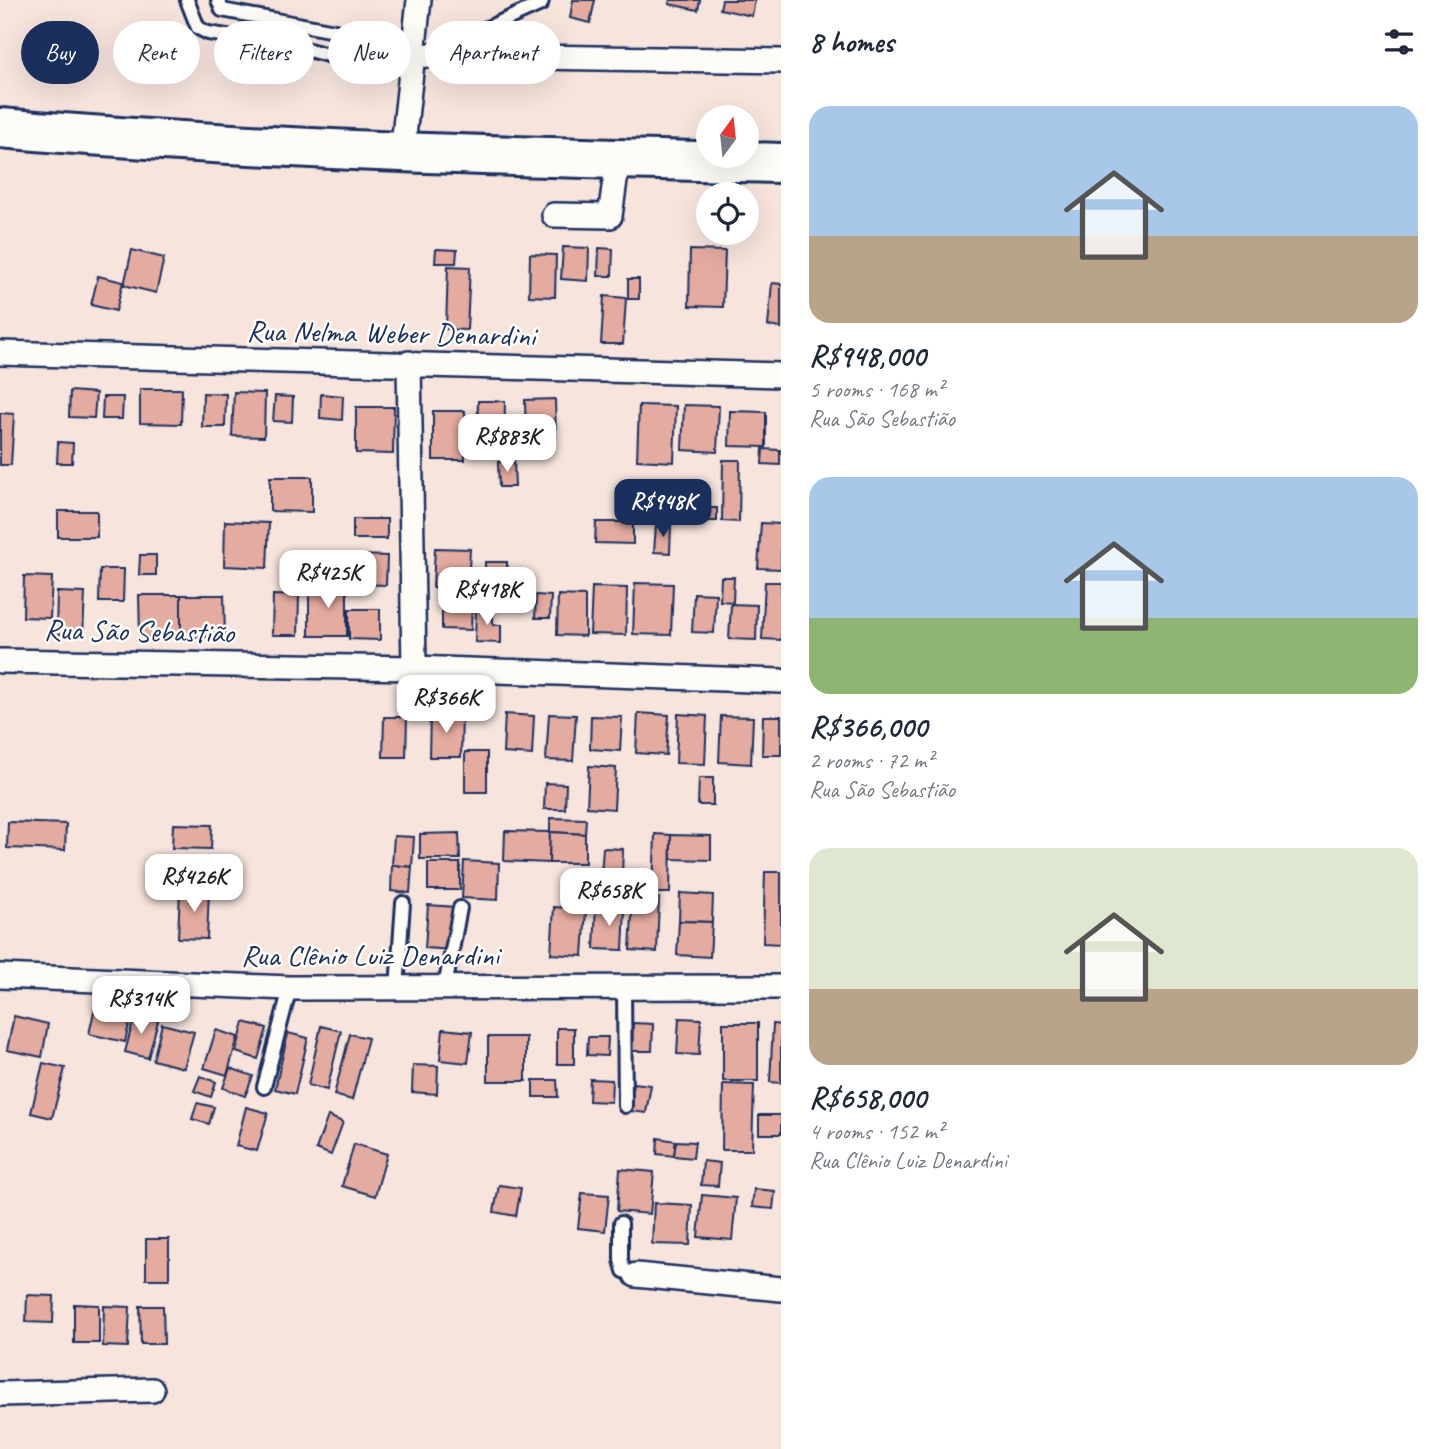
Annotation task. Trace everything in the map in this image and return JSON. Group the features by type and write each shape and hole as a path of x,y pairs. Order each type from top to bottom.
{"highway":[{"path":"0,128 141,140 402,154 781,163"}],"street":[{"path":"402,154 419,0"},
{"path":"412,55 425,55"},
{"path":"561,58 781,61"},
{"path":"554,215 610,216 618,159"},
{"name":"Rua Nelma Weber Denardini","path":"0,353 157,360 409,363 781,375"},
{"path":"409,363 414,668"},
{"name":"Rua São Sebastião","path":"0,661 414,668 781,681"},
{"name":"Rua Clênio Luiz Denardini","path":"0,976 290,988 781,987"},
{"path":"636,1275 781,1289"},
{"path":"0,1394 152,1390"}],"lane":[{"path":"187,0 198,28 208,33 301,48 388,71 412,55"},
{"path":"218,0 222,10 356,35 385,51 412,55"},
{"path":"503,21 541,4 542,0"},
{"path":"397,988 403,903"},
{"path":"445,987 460,908"},
{"path":"624,987 625,1106"},
{"path":"264,1087 290,988"},
{"path":"621,1223 621,1260 624,1271 636,1275"}],"building":[{"path":"573,0 595,0 590,23 570,18"},
{"path":"670,0 700,0 698,10 669,4"},
{"path":"722,0 755,0 752,16 720,9"},
{"path":"563,247 589,248 588,281 561,279"},
{"path":"599,248 613,249 612,276 598,276"},
{"path":"436,249 457,250 456,263 435,263"},
{"path":"132,250 164,258 156,293 124,285"},
{"path":"690,250 725,251 723,307 689,306"},
{"path":"530,254 556,255 555,297 529,296"},
{"path":"448,266 470,267 467,330 446,329"},
{"path":"98,276 123,282 116,311 91,305"},
{"path":"628,279 639,279 639,299 628,299"},
{"path":"772,283 781,284 781,328 768,326"},
{"path":"604,296 626,298 623,344 601,344"},
{"path":"140,389 182,389 181,424 140,423"},
{"path":"70,391 96,393 94,418 69,417"},
{"path":"234,392 265,393 264,437 232,436"},
{"path":"203,393 226,394 225,427 202,427"},
{"path":"321,394 343,396 342,420 320,418"},
{"path":"275,396 293,397 292,422 273,421"},
{"path":"103,397 123,397 122,419 102,419"},
{"path":"555,399 556,438 526,439 525,400"},
{"path":"478,401 505,401 504,448 477,447"},
{"path":"639,405 676,406 674,462 637,460"},
{"path":"684,405 719,406 717,452 682,450"},
{"path":"356,407 394,407 393,454 356,453"},
{"path":"433,411 465,411 465,460 433,460"},
{"path":"730,411 766,412 766,447 729,446"},
{"path":"0,413 14,414 11,465 0,465"},
{"path":"58,442 73,443 72,463 57,463"},
{"path":"763,449 780,450 780,465 762,464"},
{"path":"723,460 740,460 739,522 722,521"},
{"path":"514,461 515,487 499,487 498,462"},
{"path":"270,477 312,477 312,512 270,511"},
{"path":"638,504 675,506 674,518 637,516"},
{"path":"682,508 717,508 717,521 682,521"},
{"path":"58,511 97,511 97,537 58,537"},
{"path":"353,519 387,519 387,539 353,539"},
{"path":"225,521 269,523 267,568 224,566"},
{"path":"596,522 633,522 633,544 595,543"},
{"path":"761,523 781,524 781,569 758,568"},
{"path":"656,525 671,525 670,553 654,552"},
{"path":"435,548 470,549 468,589 433,587"},
{"path":"140,555 156,555 156,575 139,575"},
{"path":"357,555 387,556 386,585 356,584"},
{"path":"485,562 507,562 507,585 485,585"},
{"path":"100,569 124,569 123,602 99,602"},
{"path":"24,576 52,577 50,618 23,617"},
{"path":"514,577 533,577 533,601 514,600"},
{"path":"721,577 734,577 733,602 720,601"},
{"path":"765,582 781,582 781,640 762,639"},
{"path":"635,583 673,584 671,635 633,634"},
{"path":"309,584 347,584 347,636 309,636"},
{"path":"592,587 627,588 626,635 590,634"},
{"path":"57,592 85,593 83,635 56,634"},
{"path":"694,593 716,594 714,633 692,632"},
{"path":"139,595 181,595 181,637 140,637"},
{"path":"181,595 224,595 225,637 181,637"},
{"path":"273,595 299,596 298,635 272,635"},
{"path":"536,595 551,596 550,618 535,618"},
{"path":"558,595 585,596 585,636 557,635"},
{"path":"442,603 472,603 471,630 442,629"},
{"path":"731,604 757,605 756,640 729,639"},
{"path":"476,607 493,608 493,625 501,625 501,643 475,642"},
{"path":"349,609 380,609 380,640 349,639"},
{"path":"430,713 462,713 461,757 429,757"},
{"path":"638,713 669,715 666,755 636,753"},
{"path":"505,714 534,716 532,755 503,753"},
{"path":"549,714 576,715 573,761 546,760"},
{"path":"678,714 707,716 705,764 676,763"},
{"path":"591,716 622,717 620,751 590,749"},
{"path":"721,716 753,717 751,764 719,762"},
{"path":"763,716 781,716 781,755 762,755"},
{"path":"384,717 407,717 406,757 383,757"},
{"path":"465,752 487,752 487,792 465,792"},
{"path":"589,766 616,768 614,809 587,807"},
{"path":"699,778 713,778 713,805 698,805"},
{"path":"545,783 566,784 565,809 544,809"},
{"path":"550,818 586,819 585,834 550,832"},
{"path":"8,822 66,824 65,850 7,848"},
{"path":"173,824 212,825 211,849 172,848"},
{"path":"505,831 550,832 549,863 504,861"},
{"path":"550,832 585,834 585,863 549,863"},
{"path":"459,833 460,859 420,859 420,834"},
{"path":"655,834 671,835 670,893 653,893"},
{"path":"671,835 711,836 711,860 671,859"},
{"path":"394,836 414,837 412,867 392,865"},
{"path":"603,848 623,849 622,876 601,875"},
{"path":"464,861 499,863 498,900 462,898"},
{"path":"181,862 210,863 209,890 180,889"},
{"path":"428,863 460,863 460,890 428,890"},
{"path":"392,865 412,867 410,893 391,891"},
{"path":"765,872 781,872 781,944 763,943"},
{"path":"180,889 209,890 207,939 178,938"},
{"path":"680,893 713,895 712,922 679,921"},
{"path":"633,897 659,898 657,952 630,950"},
{"path":"428,905 456,907 452,950 425,948"},
{"path":"596,905 625,907 623,950 594,949"},
{"path":"554,907 586,909 583,956 551,954"},
{"path":"679,921 712,922 710,957 677,955"},
{"path":"95,1007 131,1015 125,1042 89,1034"},
{"path":"135,1014 158,1021 148,1058 125,1052"},
{"path":"14,1016 48,1024 42,1057 7,1050"},
{"path":"679,1018 701,1019 699,1055 677,1054"},
{"path":"244,1022 267,1028 258,1059 236,1052"},
{"path":"633,1023 653,1024 652,1051 632,1051"},
{"path":"723,1023 758,1023 758,1081 723,1081"},
{"path":"162,1024 194,1032 184,1068 153,1060"},
{"path":"773,1024 781,1025 781,1083 770,1082"},
{"path":"321,1026 341,1031 327,1090 308,1085"},
{"path":"557,1028 574,1028 574,1064 557,1064"},
{"path":"443,1029 472,1032 468,1063 440,1060"},
{"path":"216,1030 238,1037 227,1075 204,1068"},
{"path":"288,1033 308,1038 295,1094 275,1089"},
{"path":"350,1034 368,1038 352,1100 334,1095"},
{"path":"488,1037 526,1037 526,1081 488,1081"},
{"path":"588,1037 608,1037 607,1056 587,1055"},
{"path":"43,1063 65,1068 52,1118 31,1113"},
{"path":"413,1065 438,1066 437,1094 412,1092"},
{"path":"230,1068 253,1076 245,1096 223,1088"},
{"path":"200,1076 216,1082 211,1097 194,1091"},
{"path":"590,1079 612,1080 611,1102 589,1101"},
{"path":"533,1080 557,1080 558,1097 533,1097"},
{"path":"634,1083 651,1085 646,1113 630,1111"},
{"path":"723,1084 754,1085 752,1150 722,1150"},
{"path":"197,1103 214,1107 209,1124 192,1119"},
{"path":"246,1107 268,1113 257,1151 236,1146"},
{"path":"759,1115 781,1115 781,1134 759,1134"},
{"path":"328,1116 343,1122 331,1155 316,1149"},
{"path":"658,1138 676,1141 674,1156 657,1154"},
{"path":"676,1141 695,1142 693,1158 674,1156"},
{"path":"354,1144 387,1154 375,1196 342,1186"},
{"path":"703,1161 720,1163 718,1186 701,1185"},
{"path":"620,1169 654,1172 650,1214 617,1211"},
{"path":"499,1185 521,1188 516,1216 494,1212"},
{"path":"754,1189 775,1191 773,1209 752,1207"},
{"path":"582,1193 609,1195 605,1231 578,1228"},
{"path":"702,1195 736,1198 732,1240 698,1237"},
{"path":"654,1203 692,1205 690,1245 652,1244"},
{"path":"146,1239 169,1239 169,1279 146,1279"},
{"path":"27,1295 54,1296 53,1323 26,1322"},
{"path":"74,1304 99,1305 99,1343 74,1343"},
{"path":"104,1306 130,1307 128,1347 103,1346"},
{"path":"140,1306 163,1306 164,1344 141,1344"}]}
